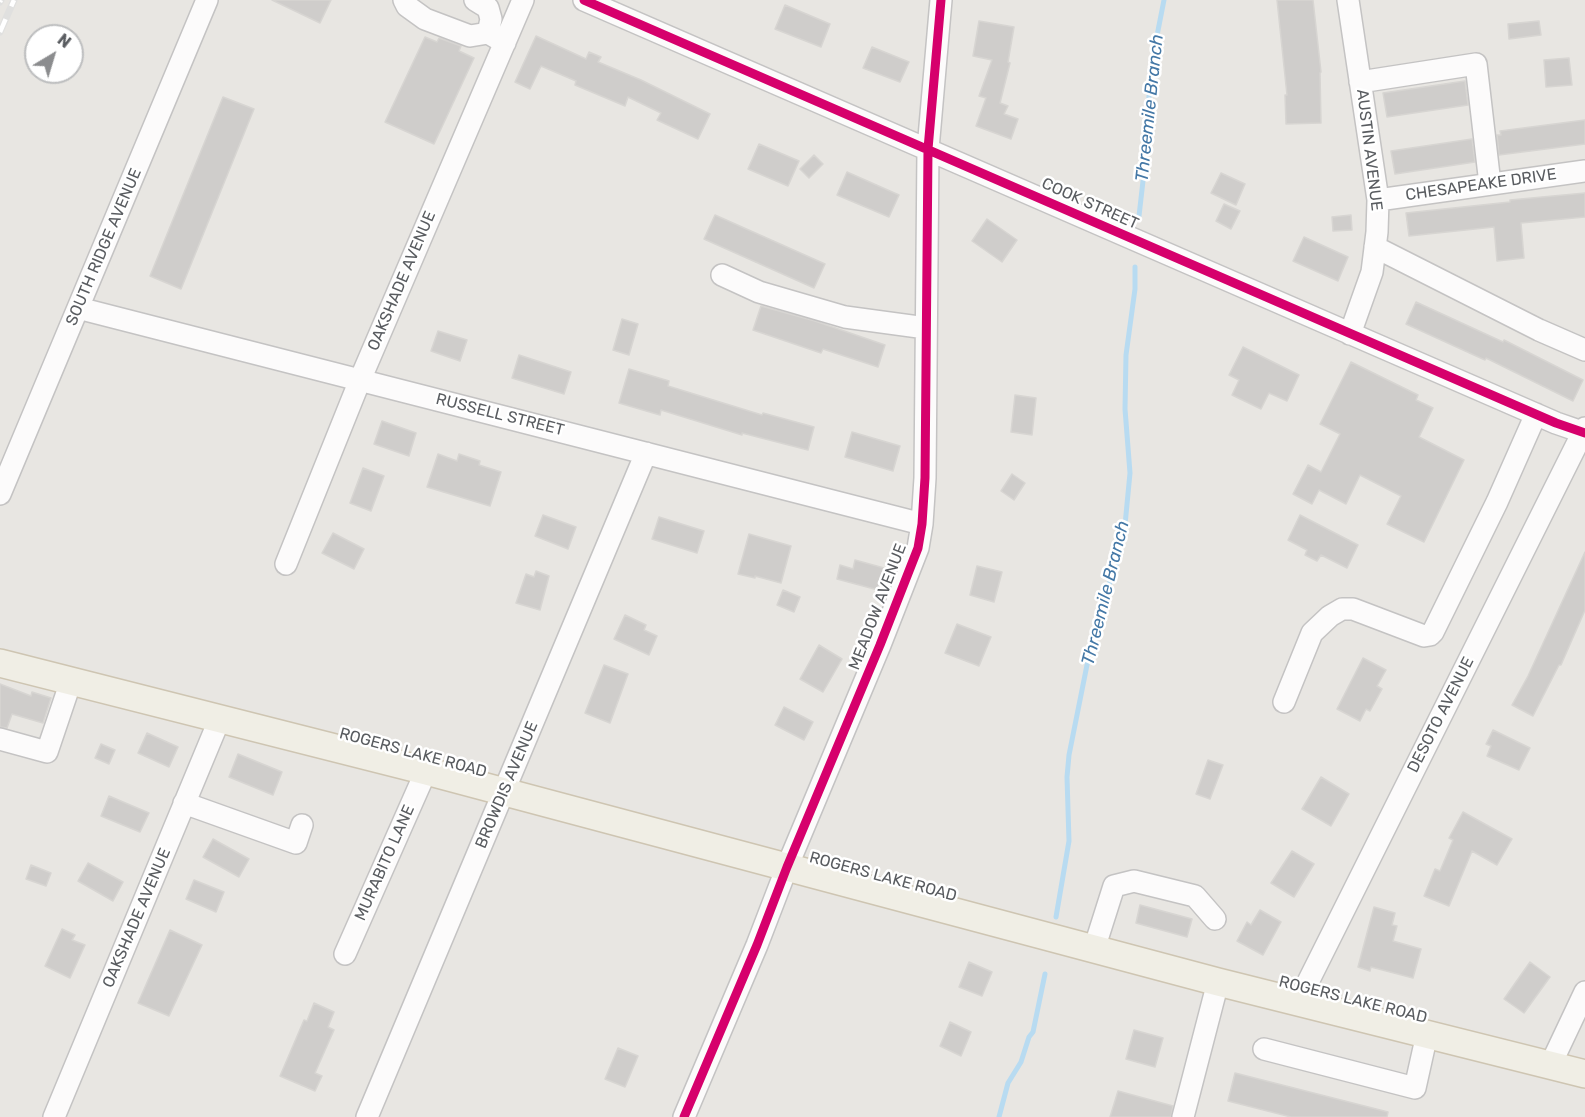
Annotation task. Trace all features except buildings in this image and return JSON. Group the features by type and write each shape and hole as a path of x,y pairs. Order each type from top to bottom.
{"main road":[{"name":"ROGERS LAKE ROAD","path":"0,663 426,771 1218,982 1585,1074"}],"street":[{"name":"SOUTH RIDGE AVENUE","path":"0,494 207,0"},
{"path":"404,0 407,6 425,20 471,36 496,38 488,8 475,0"},
{"name":"OAKSHADE AVENUE","path":"286,564 496,38 523,0"},
{"name":"COOK STREET","path":"584,0 1350,334 1536,414 1584,431"},
{"name":"MEADOW AVENUE","path":"684,1117 757,945 918,549 925,478 928,149 941,0"},
{"name":"AUSTIN AVENUE","path":"1348,0 1378,200 1372,272 1350,334"},
{"path":"1360,82 1476,64 1490,184"},
{"name":"CHESAPEAKE DRIVE","path":"1378,200 1585,171"},
{"path":"1375,247 1539,330 1585,350"},
{"path":"722,275 759,292 845,316 926,328"},
{"name":"RUSSELL STREET","path":"78,308 922,524"},
{"path":"1284,702 1312,633 1330,616 1342,609 1353,609 1424,636 1433,632 1497,502 1536,414"},
{"name":"DESOTO AVENUE","path":"1298,1002 1584,431"},
{"name":"BROWDIS AVENUE","path":"367,1117 646,453"},
{"path":"0,739 47,752 71,681"},
{"name":"OAKSHADE AVENUE","path":"54,1117 220,718"},
{"name":"MURABITO LANE","path":"345,954 426,771"},
{"path":"184,803 297,843 303,825"},
{"path":"1094,949 1114,886 1134,881 1195,896 1215,919"},
{"path":"1183,1117 1218,982"},
{"path":"1550,1066 1585,992"},
{"path":"1264,1049 1415,1088 1427,1034"}],"waterway":[{"name":"Threemile Branch","path":"1139,216 1148,137 1146,132 1152,61 1164,0"},
{"name":"Threemile Branch","path":"1056,917 1069,841 1067,777 1069,755 1092,640 1103,601 1107,596 1111,576 1115,571 1125,525 1130,473 1125,409 1126,355 1135,289 1135,267"},
{"name":"Threemile Branch","path":"999,1117 1008,1083 1021,1062 1029,1037 1033,1032 1045,974"}],"railway":[{"path":"0,32 14,0"}],"cycle path":[{"path":"584,0 1556,423 1585,433"},
{"path":"684,1117 757,945 918,548 925,478 928,149 941,0"}]}
